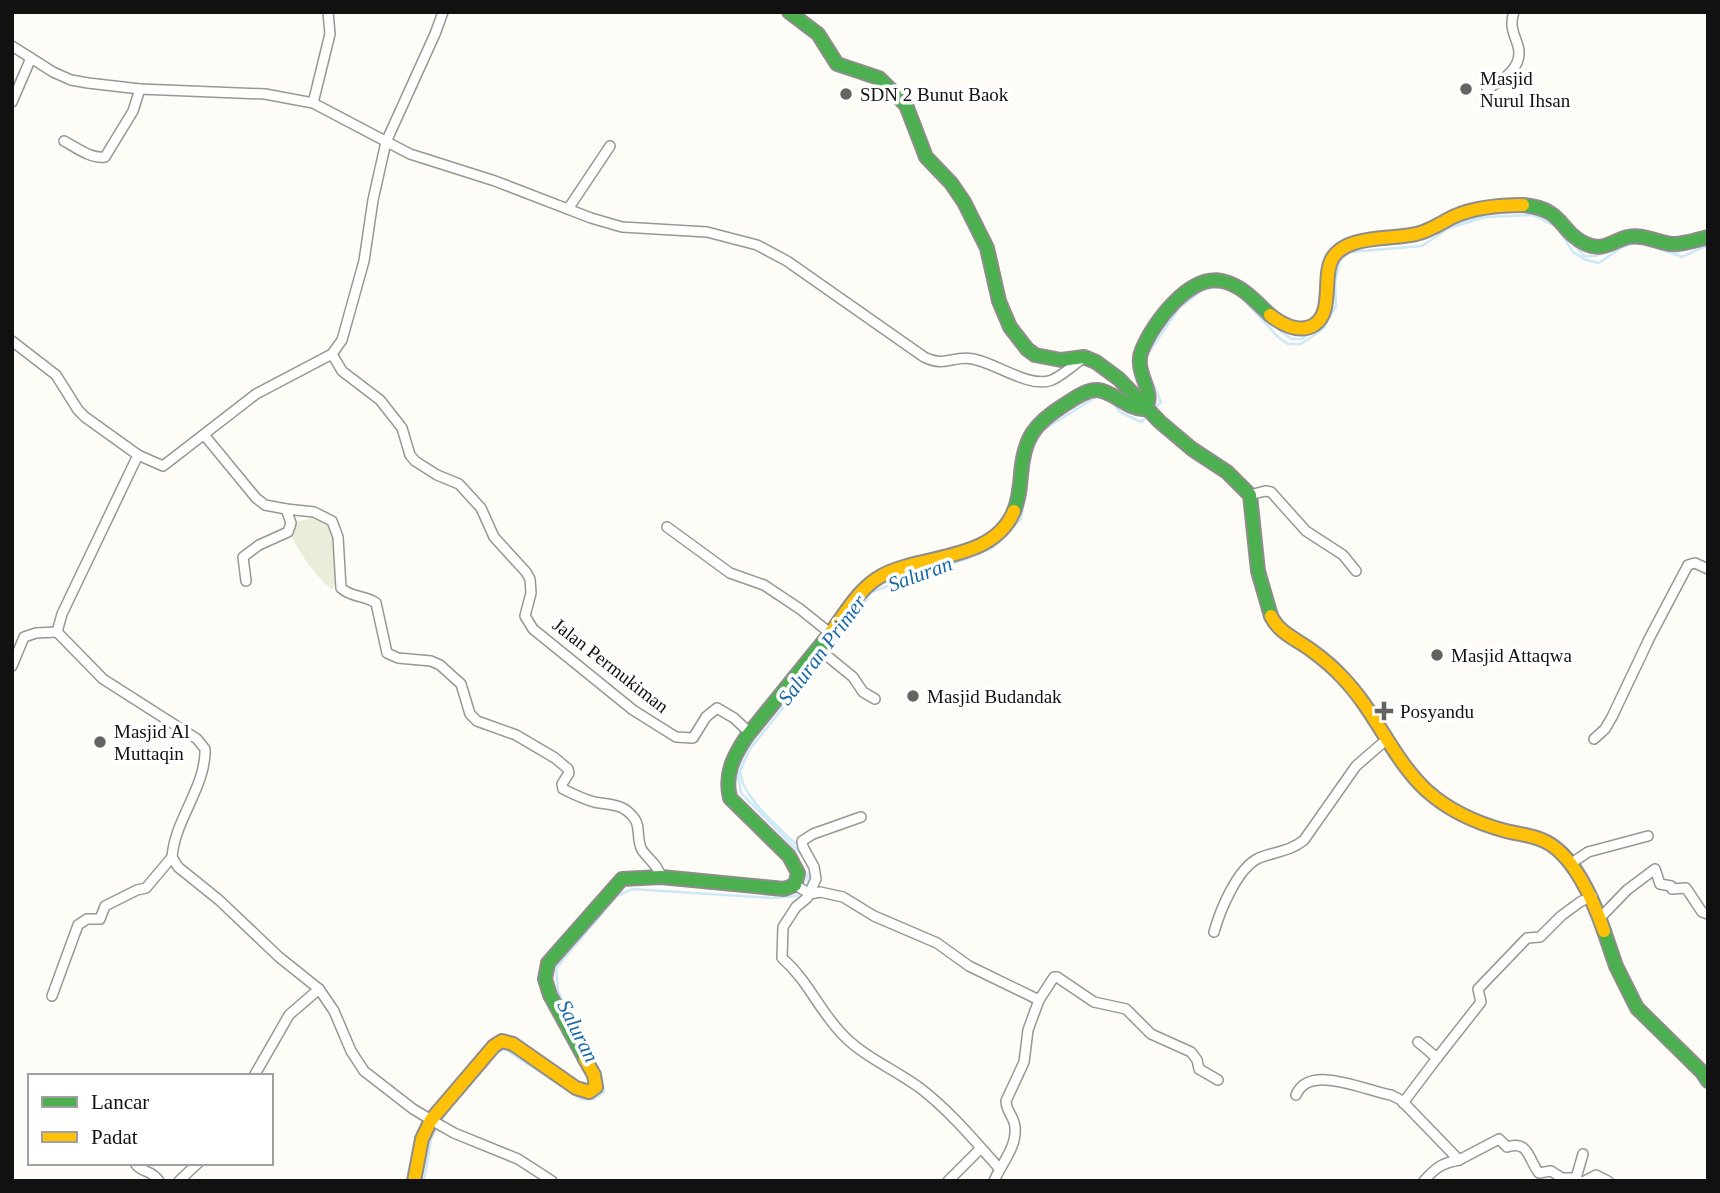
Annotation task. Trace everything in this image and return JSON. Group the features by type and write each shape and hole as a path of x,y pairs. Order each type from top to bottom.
{"street":[{"path":"313,103 330,34 328,12"},
{"path":"12,341 55,375 85,417 138,455 163,466 256,394 332,355 342,340 349,320 364,261 373,200 386,142 443,12"},
{"path":"789,12 811,26 837,64 879,78 906,105 926,157 951,183 964,202 987,248 999,301 1010,327 1027,349 1035,355 1061,360 1084,357 1114,375 1160,422 1192,449 1227,472 1250,495 1258,571 1276,627 1312,651 1343,678 1409,773 1442,803 1463,817 1549,843 1570,864 1592,896 1616,966 1637,1008 1706,1073"},
{"path":"1487,89 1514,70 1517,63 1518,47 1512,33 1511,21 1514,12"},
{"path":"12,46 71,80 140,89 265,94 313,103 410,154 495,181 622,227 707,232 763,248 787,261 924,357 937,363 960,358 973,359 1035,382 1049,382 1084,357"},
{"path":"12,102 31,58"},
{"path":"64,141 100,159 105,157 133,111 140,89"},
{"path":"568,209 610,146"},
{"path":"1147,408 1150,396 1137,366 1140,352 1180,295 1192,285 1204,280 1223,281 1234,285 1279,322 1300,328 1313,325 1321,315 1331,261 1335,253 1371,239 1422,232 1466,212 1511,206 1542,207 1557,216 1575,236 1595,247 1608,247 1623,238 1640,235 1669,244 1708,237"},
{"name":"Jalan Permukiman","path":"332,355 342,371 380,400 402,428 410,455 415,461 437,475 459,484 481,508 495,537 530,579 531,593 525,616 533,629 633,710 676,737 691,739 706,717 718,708 750,733"},
{"path":"999,1168 946,1109 844,1036 822,1011 810,989 782,958 783,928 796,907 804,902 798,873 789,856 730,798 726,786 732,761 750,733 823,652 830,633 873,579 906,565 974,546 999,533 1012,517 1019,499 1022,452 1032,429 1043,418 1096,390 1108,392 1134,410 1147,408"},
{"path":"205,436 261,503 314,512 332,521 338,537 341,588 356,597 370,599 376,603 387,653 398,658 431,661 440,665 461,684 470,714 477,721 516,735 568,769 569,773 562,784 563,789 584,799 624,808 636,820 642,849 659,869 661,877"},
{"path":"57,631 72,591 138,455"},
{"path":"1250,495 1262,491 1271,492 1306,531 1343,555 1356,571"},
{"path":"246,580 243,557 289,530 291,523 286,509"},
{"path":"667,527 730,573 764,585 830,633"},
{"path":"1594,739 1605,729 1612,717 1688,565 1695,563 1708,569"},
{"path":"12,666 24,637 57,631"},
{"path":"12,657 22,636 27,632 57,631 103,679 197,739 205,749 202,771 176,836 172,855 146,888 105,906 100,919 87,919 78,925 51,995"},
{"path":"823,652 853,677 863,692 875,699"},
{"path":"1214,932 1224,905 1246,868 1258,859 1297,846 1304,840 1356,766 1386,740"},
{"path":"803,889 815,884 816,873 802,841 813,834 861,817"},
{"path":"1570,864 1588,852 1648,836"},
{"path":"172,855 178,867 319,989 334,1011 351,1051 364,1071 413,1110 454,1133 518,1159 552,1181"},
{"path":"1600,918 1627,890 1655,869 1660,884 1671,886 1672,889 1686,888 1702,912 1708,914"},
{"path":"414,1181 422,1139 432,1121 494,1046 502,1041 513,1044 576,1088 589,1092 594,1089 594,1075 550,995 545,979 548,963 622,880 632,877 803,889 843,897 874,916 937,943 969,966 1039,1000"},
{"path":"1403,1103 1481,1002 1478,989 1497,967 1527,939 1540,937 1561,916 1592,896"},
{"path":"994,1181 1015,1137 1015,1124 1006,1107 1008,1093 1024,1062 1028,1030 1039,1000 1057,976 1094,1002 1126,1009 1151,1034 1191,1052 1199,1069 1218,1080"},
{"path":"255,1074 289,1015 319,989"},
{"path":"1418,1042 1437,1058"},
{"path":"1296,1094 1301,1086 1320,1078 1391,1094 1459,1160"},
{"path":"1424,1181 1443,1163 1459,1160 1499,1139 1507,1147 1517,1144 1524,1147 1539,1173 1551,1171 1562,1178 1580,1180 1596,1175 1608,1181"},
{"path":"948,1181 981,1147"},
{"path":"1580,1180 1583,1154"},
{"path":"137,1165 153,1172 159,1181"},
{"path":"179,1181 196,1165"}],"green space":[{"path":"317,517 332,529 335,583 333,590 307,562 288,528 292,523"}],"waterway":[{"name":"Saluran","path":"1437,233 1455,224 1493,213"},
{"name":"Saluran","path":"1244,300 1278,337 1288,344 1301,344 1323,329 1336,306 1335,283 1340,260 1350,252 1422,246 1449,228 1486,217 1533,215 1557,227 1573,252 1586,260 1599,263 1622,247 1634,243"},
{"name":"Saluran","path":"1565,234 1584,256 1596,256 1604,252"},
{"name":"Saluran Primer","path":"1379,245 1407,242"},
{"name":"Saluran","path":"1646,244 1682,257 1708,245"},
{"name":"Saluran","path":"1662,248 1673,253 1692,248"},
{"name":"Saluran","path":"1153,410 1161,402 1143,361 1179,308 1204,289 1221,287"},
{"name":"Saluran Primer","path":"1272,324 1291,339 1302,339 1313,330"},
{"name":"Saluran","path":"1008,532 1021,519 1031,454 1038,433 1096,397 1104,398"},
{"name":"Saluran","path":"1110,400 1120,412 1141,422 1149,414"},
{"name":"Saluran","path":"804,857 741,793 738,775 750,749 854,619 871,592 966,559 992,548 1001,539"},
{"name":"Saluran Primer","path":"773,714 744,755 740,769 742,780 754,802 801,849"},
{"name":"Saluran","path":"495,1054 505,1049 581,1099 594,1099 604,1092 601,1076 558,991 556,968 617,896 632,889 772,898 797,896 806,889 811,869"},
{"name":"Saluran","path":"801,886 808,874"},
{"name":"Saluran","path":"440,1122 454,1101"},
{"name":"Saluran","path":"424,1181 431,1139 437,1127"},
{"name":"Saluran","path":"421,1176 425,1155"}],"traffic: fast":[{"path":"789,12 818,34 837,64 879,78 906,105 926,157 951,183 964,202 987,248 999,301 1010,327 1027,349 1035,355 1061,360 1084,357 1096,362 1119,379 1160,422 1192,449 1227,472 1250,495 1258,571 1271,616"},
{"path":"1523,205 1547,211 1577,239 1597,247 1634,236 1676,244 1708,237"},
{"path":"1014,511 1028,441 1045,419 1076,397 1094,390 1104,391 1137,408 1143,409 1147,404 1148,391 1140,367 1142,350 1163,314 1185,293 1197,285 1222,281 1242,290 1270,315"},
{"path":"585,1059 550,995 545,979 548,963 622,879 661,877 784,889 795,885 798,873 789,856 730,798 729,773 747,736 832,631"},
{"path":"1604,931 1616,966 1637,1008 1708,1081"}],"traffic: slow":[{"path":"1270,315 1296,328 1314,325 1324,312 1329,266 1339,251 1348,245 1371,239 1421,233 1471,210 1523,205"},
{"path":"832,631 854,600 875,580 900,568 975,548 1004,527 1014,511"},
{"path":"1271,616 1283,631 1319,656 1355,691 1403,764 1426,790 1454,810 1474,820 1542,840 1563,855 1581,879 1604,931"},
{"path":"414,1181 422,1139 431,1120 494,1046 502,1041 513,1044 576,1088 589,1092 596,1087 594,1075 585,1059"}],"place":[{"name":"Masjid Nurul Ihsan","path":"1466,89"},
{"name":"SDN 2 Bunut Baok","path":"846,94"},
{"name":"Masjid Attaqwa","path":"1437,655"},
{"name":"Masjid Budandak","path":"913,696"},
{"name":"Posyandu","path":"1384,711"},
{"name":"Masjid Al Muttaqin","path":"100,742"}]}
